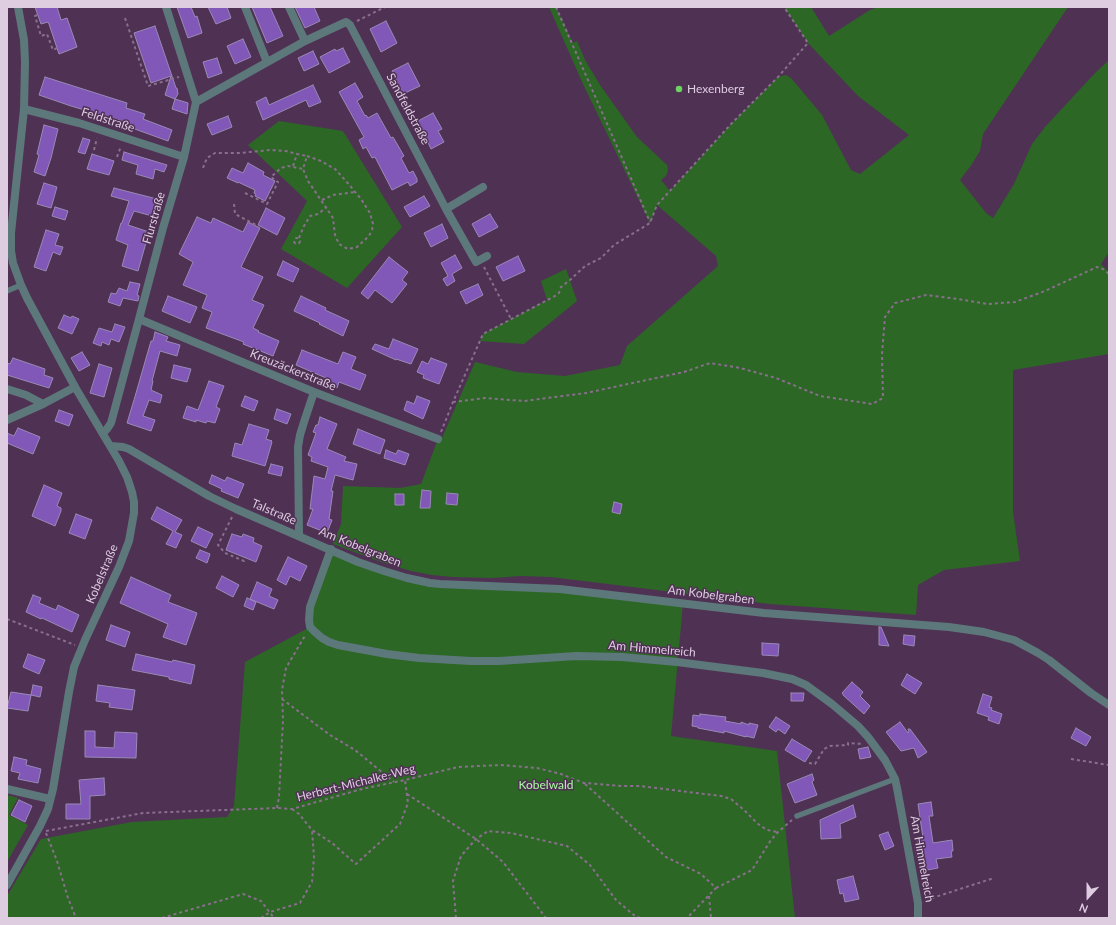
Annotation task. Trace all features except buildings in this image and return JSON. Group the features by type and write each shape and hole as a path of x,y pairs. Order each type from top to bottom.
{"street":[{"name":"Kobelstraße","path":"7,885 35,835 50,800 74,667 119,567 129,541 134,502 132,492 124,472 103,433 75,387 21,284 9,251 24,109 26,62 18,7"},
{"name":"Flurstraße","path":"103,433 111,423 140,319 163,228 184,158 196,102 166,7"},
{"path":"245,7 267,62"},
{"path":"289,7 305,42"},
{"path":"196,102 305,42 348,23"},
{"name":"Sandfeldstraße","path":"348,23 446,209 476,262 483,258"},
{"name":"Feldstraße","path":"24,109 100,129 184,158"},
{"path":"446,209 483,187"},
{"name":"Kreuzäckerstraße","path":"140,319 314,392 438,438"},
{"path":"7,420 43,404 75,387"},
{"path":"7,389 26,395 43,404"},
{"name":"Talstraße","path":"110,446 129,449 209,496 298,535 298,447 314,392"},
{"name":"Am Kobelgraben","path":"298,535 358,562 407,578 430,583 560,589 764,613 984,632 1014,640 1038,653 1109,705"},
{"path":"310,626 310,607 331,549"},
{"name":"Am Himmelreich","path":"310,626 322,638 338,645 419,658 499,661 576,656 622,657 677,662 779,676 792,679 806,685 820,694 847,716 868,737 885,760 895,779 918,903 918,918"},
{"path":"7,789 50,800"}],"lane":[{"path":"7,291 21,284"},
{"path":"797,816 895,779"}],"path":[{"path":"348,23 386,7"},
{"path":"556,7 650,223"},
{"path":"438,438 483,334 555,296 559,293 560,286 570,280 585,266 601,258 614,245 650,223 657,205 732,123 778,77 808,43 784,7"},
{"path":"37,15 34,16 41,36 47,34 53,50 57,48"},
{"path":"125,18 148,86 187,74"},
{"path":"48,37 53,35"},
{"path":"94,150 100,129"},
{"path":"117,158 123,137"},
{"path":"203,168 211,154 215,153 240,153 270,150 286,151 306,156 321,161 335,169 361,199 370,213 373,224 369,236 357,247 348,249 339,244 336,235 334,218 308,181 304,169 306,156"},
{"path":"293,166 297,154"},
{"path":"245,193 267,204 278,182 271,177 281,168 288,166 304,169"},
{"path":"322,200 333,195 355,192"},
{"path":"234,204 236,214 256,225"},
{"path":"299,238 310,216 318,214 327,207"},
{"path":"483,258 511,319"},
{"path":"453,402 485,398 524,401 586,393 684,372 710,363 740,368 776,378 820,396 872,404 883,398 882,354 886,317 895,303 926,295 958,298 988,304 1015,302 1045,291 1097,268 1103,269 1109,274"},
{"path":"236,509 218,545 225,553 244,561 246,558"},
{"path":"7,619 82,648"},
{"path":"277,808 279,797 283,720 282,690 286,668 310,626"},
{"path":"282,699 330,735 355,750 394,782"},
{"path":"809,763 815,764 824,749 830,746 848,745 848,743 864,744 868,737"},
{"path":"1071,760 1109,764"},
{"name":"Herbert-Michalke-Weg","path":"35,835 46,831 143,813 277,808 292,809 362,789 458,767 501,765 537,768 561,774 584,783 640,786 721,796 731,799 758,824 767,830 778,832"},
{"path":"292,809 299,814 312,830 332,843 356,864 400,824 408,803 405,780"},
{"name":"Herbert-Michalke-Weg","path":"584,783 666,857 701,874 716,888"},
{"path":"407,794 476,839 503,862 546,918"},
{"path":"687,918 716,888 752,870 771,840 797,816"},
{"path":"261,918 270,912 300,903 312,882 314,857 312,830"},
{"path":"46,831 76,918"},
{"path":"456,918 453,881 461,856 476,839 488,831 511,833 567,846 590,865 616,900 635,916 640,918"},
{"path":"918,903 994,878"},
{"path":"162,918 242,894 261,901 274,918"},
{"path":"709,896 711,918"}],"green space":[{"path":"549,7 556,7 573,43 577,41 585,60 600,85 637,137 667,165 668,170 666,176 661,180 670,191 732,123 778,77 786,75 792,79 822,115 851,170 860,174 909,135 858,96 808,43 784,7 811,7 829,36 870,10 878,7 1068,7 983,134 980,151 960,180 986,213 993,218 1014,184 1032,144 1045,127 1109,60 1109,252 1101,264 1109,272 1109,354 1013,370 1013,512 1020,561 944,570 918,585 916,615 770,604 551,577 521,576 493,578 432,575 411,571 381,562 333,544 341,524 343,486 400,488 421,484 438,439 442,438 475,362 517,372 565,376 620,365 627,346 718,266 716,256 657,205 650,223 583,84"},
{"path":"279,121 343,131 402,227 347,288 281,249 307,201 248,145"},
{"path":"566,269 577,301 524,344 480,341 483,334 547,300 541,281"},
{"name":"Kobelwald","path":"331,549 407,578 683,603 671,736 777,751 795,918 7,918 7,896 41,839 132,822 227,817 234,806 245,662 310,627 309,620"},
{"path":"7,795 18,798 9,815 28,825 7,862"}],"place":[{"name":"Hexenberg","path":"679,89"}]}
